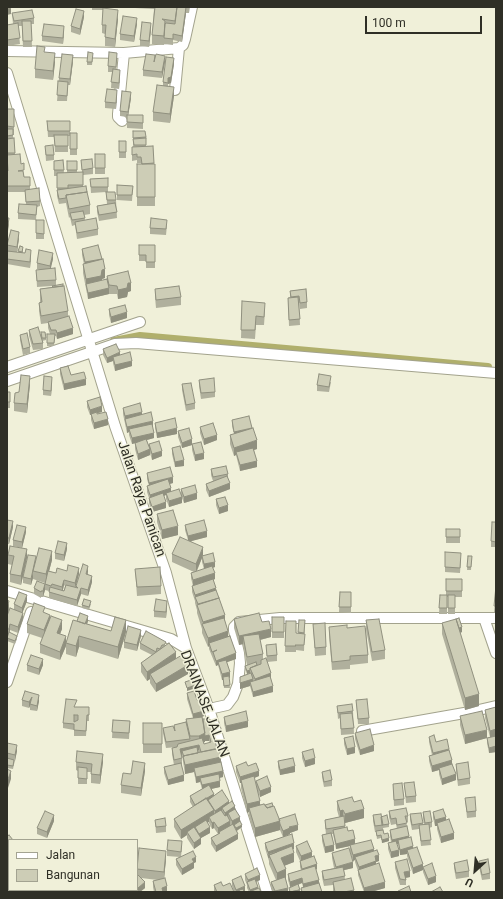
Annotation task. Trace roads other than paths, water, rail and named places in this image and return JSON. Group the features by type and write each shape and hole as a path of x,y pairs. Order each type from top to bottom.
{"street":[{"path":"7,51 124,53 179,48 183,45 185,39 192,7"},
{"path":"175,90 179,48"},
{"path":"122,121 118,114 124,53"},
{"name":"Jalan Raya Panican","path":"7,73 90,340 115,426 166,573 186,648"},
{"path":"7,367 140,322"},
{"path":"7,381 115,344 136,343 496,373"},
{"name":"DRAINASE JALAN","path":"7,591 164,637 186,648 209,709 267,892"},
{"path":"7,682 36,600"},
{"path":"209,709 223,706 229,702 233,697 238,684 240,663 234,631 235,625 239,622 280,618 496,618"},
{"path":"484,618 496,652"},
{"path":"362,731 496,706"}],"waterway":[{"path":"114,341 140,336 488,367"}]}
